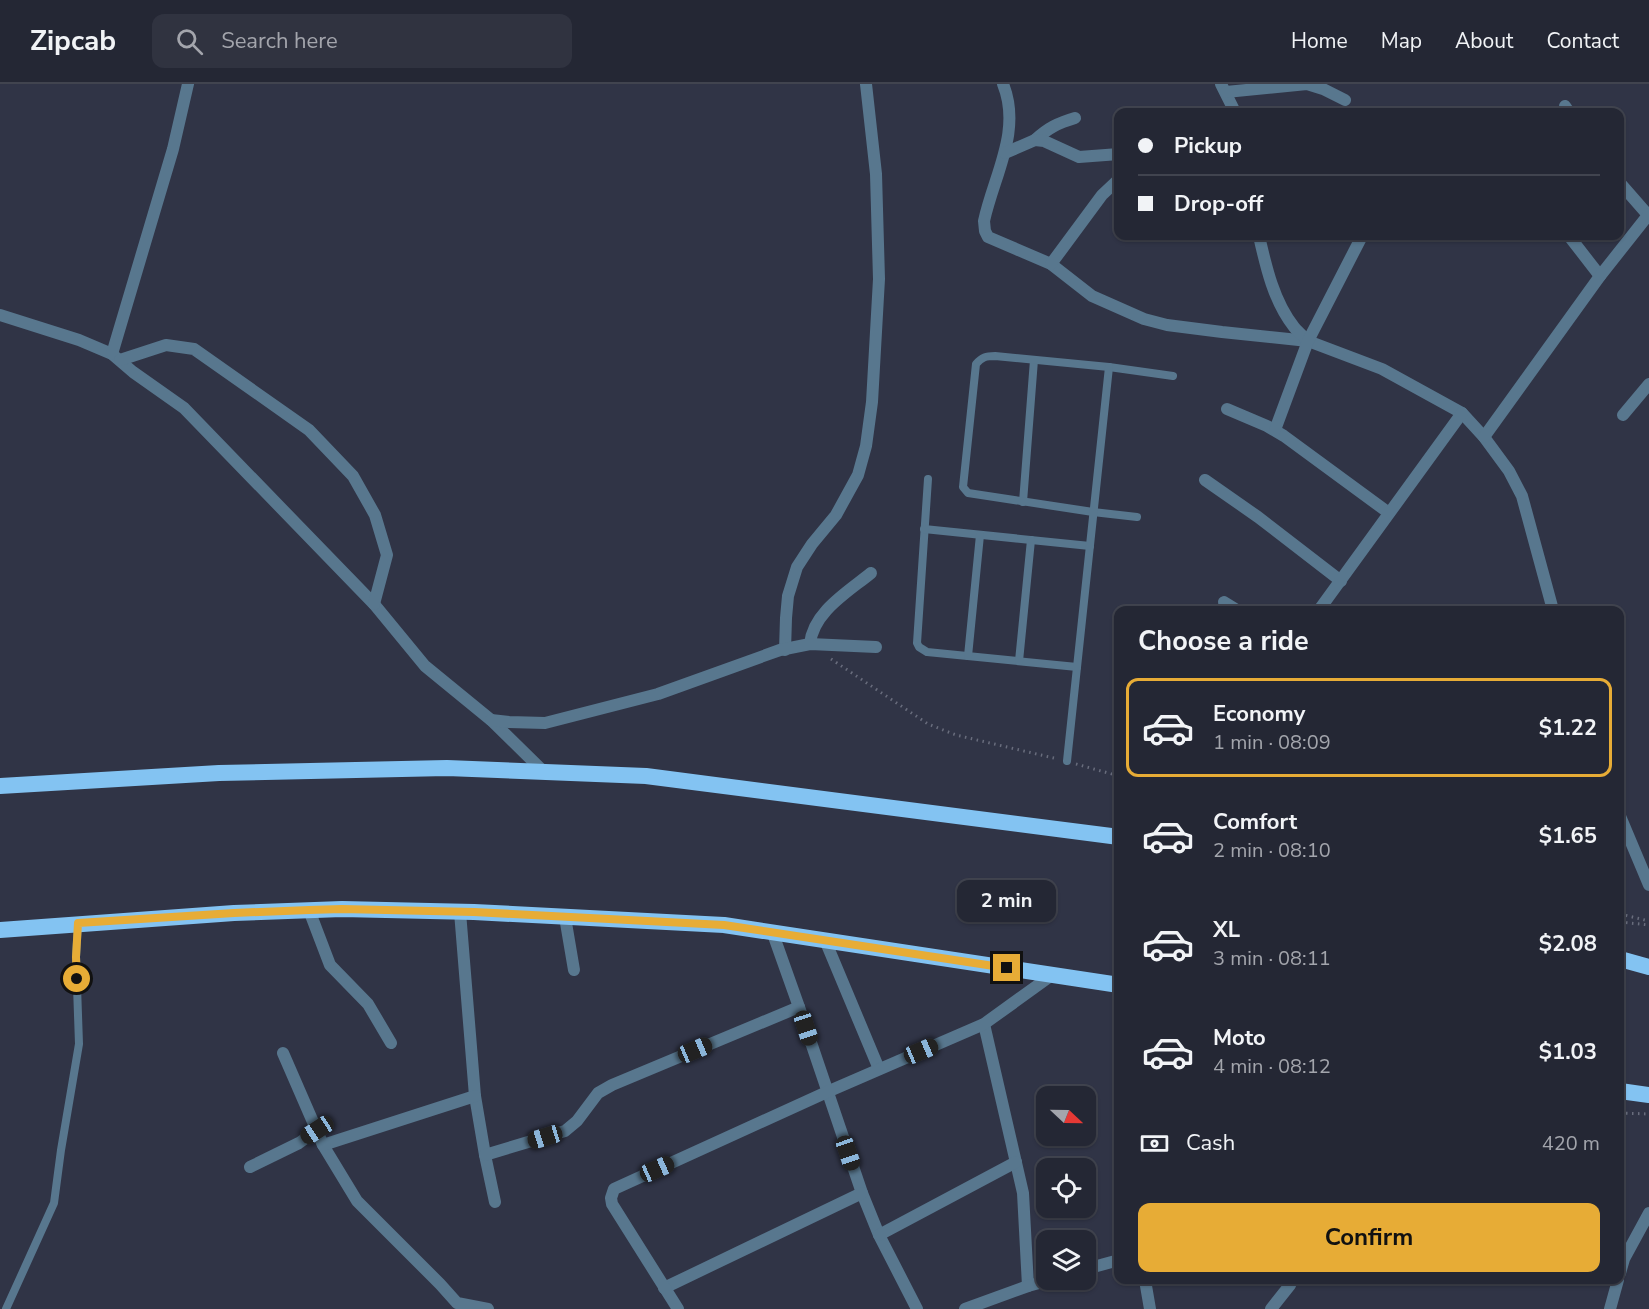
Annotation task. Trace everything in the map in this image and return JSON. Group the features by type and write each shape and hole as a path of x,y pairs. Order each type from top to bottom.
{"highway":[{"path":"0,786 219,773 447,768 646,776 1114,836"},
{"path":"0,930 234,913 342,909 565,917 724,925 1114,984"},
{"path":"1624,960 1649,967"},
{"path":"1624,1092 1649,1095"}],"street":[{"path":"116,357 173,149 188,84"},
{"path":"785,650 788,596 797,567 812,544 836,515 858,475 872,402 879,279 876,174 866,84"},
{"path":"1003,84 1007,94 1010,123 1005,153 984,221 988,237 1051,264 1092,296 1143,319 1167,325 1308,341 1382,369 1462,413 1484,437 1509,471 1522,496 1552,606"},
{"path":"1233,108 1224,88 1307,84 1323,88 1346,100"},
{"path":"1005,153 1035,140 1048,128 1075,118"},
{"path":"1035,140 1044,141 1079,157 1114,154"},
{"path":"1051,264 1102,195 1114,184"},
{"path":"1484,437 1600,276 1648,215 1624,188"},
{"path":"1260,240 1277,298 1294,327 1308,341"},
{"path":"1275,430 1308,341 1360,240"},
{"path":"1572,240 1600,276"},
{"path":"0,315 79,340 116,357 184,408 374,604 425,666 491,720 544,772"},
{"path":"116,357 166,345 194,349 309,430 353,476 375,515 387,555 374,604"},
{"path":"1623,415 1649,384"},
{"path":"1227,409 1275,430 1389,513"},
{"path":"1322,606 1462,413"},
{"path":"1205,480 1258,517 1341,581"},
{"path":"810,645 815,625 825,611 871,573"},
{"path":"1224,602 1230,606"},
{"path":"491,720 545,723 658,694 785,650 810,645 876,647"},
{"path":"1624,826 1649,885"},
{"path":"309,910 330,965 368,1004 391,1043"},
{"path":"460,912 476,1096 495,1202"},
{"path":"565,917 574,969"},
{"path":"772,931 862,1193 879,1235 917,1309"},
{"path":"825,940 879,1069"},
{"path":"678,1309 612,1204 614,1189 827,1092 984,1024 1052,975"},
{"path":"485,1155 565,1131 577,1121 598,1093 605,1089 800,1007"},
{"path":"984,1024 1023,1193 1028,1286"},
{"path":"283,1053 323,1145 357,1201 440,1284 451,1306 488,1309"},
{"path":"323,1145 476,1096"},
{"path":"250,1167 298,1143 317,1130"},
{"path":"879,1235 1016,1162"},
{"path":"664,1288 862,1193"},
{"path":"1624,1259 1649,1213"},
{"path":"1096,1266 1114,1261"},
{"path":"965,1309 1036,1284"},
{"path":"1145,1284 1150,1309"},
{"path":"1271,1309 1291,1284"},
{"path":"1610,1309 1617,1284"}],"lane":[{"path":"1137,517 968,493 963,487 976,364 986,356 1109,367 1173,376"},
{"path":"1023,502 1034,360"},
{"path":"1067,761 1109,367"},
{"path":"928,478 917,644 927,652 1077,667"},
{"path":"924,530 1090,546"},
{"path":"968,656 981,535"},
{"path":"1018,662 1031,540"},
{"path":"6,1309 54,1203 79,1044 76,957 78,923"}],"path":[{"path":"810,645 928,724 956,735 1114,775"},
{"path":"1624,915 1649,923"},
{"path":"1624,922 1649,923"},
{"path":"1624,1113 1649,1114"}],"route":[{"path":"77,979 78,923 342,909 474,912 724,925 1007,968"}]}
